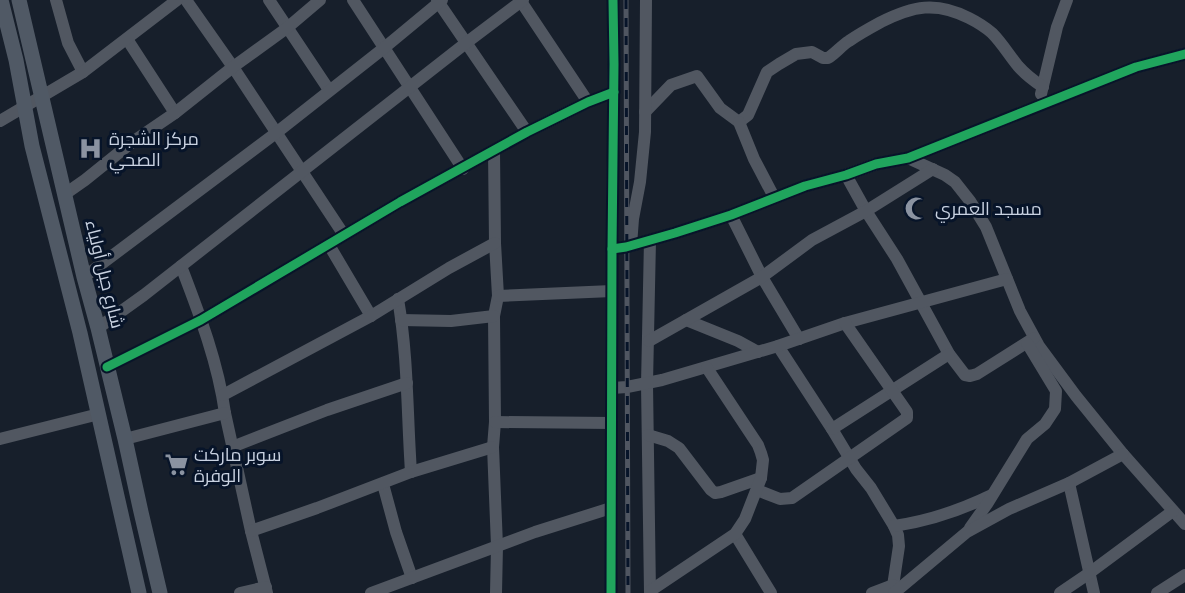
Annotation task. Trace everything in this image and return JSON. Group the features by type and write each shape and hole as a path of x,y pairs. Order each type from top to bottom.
{"main road":[{"path":"1,0 4,27 80,333 139,593"},
{"name":"شارع جبل أولياء","path":"19,0 160,593"}],"street":[{"path":"56,0 68,43 83,72"},
{"path":"0,121 83,72 177,0"},
{"path":"186,0 344,235"},
{"path":"269,0 329,90"},
{"path":"65,194 131,143 175,113 320,0"},
{"path":"353,0 463,169"},
{"path":"98,328 144,295 522,0 588,102"},
{"path":"611,593 613,0"},
{"path":"632,245 633,219 640,182 645,132 646,0"},
{"path":"1039,104 1057,27 1067,0"},
{"path":"84,277 276,133 384,48 439,1 465,43 527,132"},
{"path":"739,122 748,115 767,72 779,64 796,54 812,52 828,58 866,30 910,10 926,7 944,8 957,12 981,25 993,34 1025,74 1042,87"},
{"path":"127,39 175,113"},
{"path":"612,249 731,215 805,186 876,164 908,158 1136,67 1185,54"},
{"path":"645,112 671,85 697,76 720,108 739,122 754,159 774,197"},
{"path":"107,367 201,320 400,202 527,132 614,92"},
{"path":"494,151 498,296 494,316 495,422 493,447 497,546 496,593"},
{"path":"908,158 955,182 986,227 1031,340 1056,391 1055,409 1045,424 1027,439 967,532"},
{"path":"649,341 762,277 812,240 866,211 933,169"},
{"path":"846,175 897,259 949,354 965,375 976,374 1031,340"},
{"path":"731,215 762,277 799,339"},
{"path":"650,240 647,384 650,592"},
{"path":"223,395 371,316 495,243"},
{"path":"328,244 371,316"},
{"path":"181,266 201,320 223,395 232,447 266,590 240,593"},
{"path":"612,388 647,384 707,368 845,323 1007,279"},
{"path":"498,296 612,291"},
{"path":"398,299 407,383 411,472"},
{"path":"401,320 451,321 494,316"},
{"path":"686,320 738,340 758,352"},
{"path":"648,435 668,441 679,448 711,490 715,492 759,484 780,499 792,498 907,418 907,412 845,323"},
{"path":"1031,340 1123,454 1185,524"},
{"path":"778,346 856,469 872,488 894,526 899,546 893,590"},
{"path":"832,429 949,354"},
{"path":"650,592 735,534 745,519 759,484 762,453 707,368"},
{"path":"232,447 327,410 407,383"},
{"path":"125,439 225,413"},
{"path":"0,438 99,414"},
{"path":"495,422 612,423"},
{"path":"251,531 411,472 493,447"},
{"path":"872,593 893,590 967,532 1123,454"},
{"path":"1069,483 1094,593"},
{"path":"383,484 412,578"},
{"path":"894,526 919,523 951,513 992,495"},
{"path":"371,593 570,520 611,508"},
{"path":"1060,593 1173,511"},
{"path":"735,534 771,593"},
{"path":"1157,593 1185,574"}],"railway":[{"path":"626,0 628,593"}],"cycle path":[{"path":"611,593 613,0"},
{"path":"612,249 626,247 731,215 805,186 876,164 908,158 1136,67 1185,54"},
{"path":"107,367 201,320 400,202 527,132 614,92"}],"place":[{"name":"مركز الشجرة الصحي","path":"91,148"},
{"name":"مسجد العمري","path":"917,208"},
{"name":"سوبر ماركت الوفرة","path":"176,464"}]}
